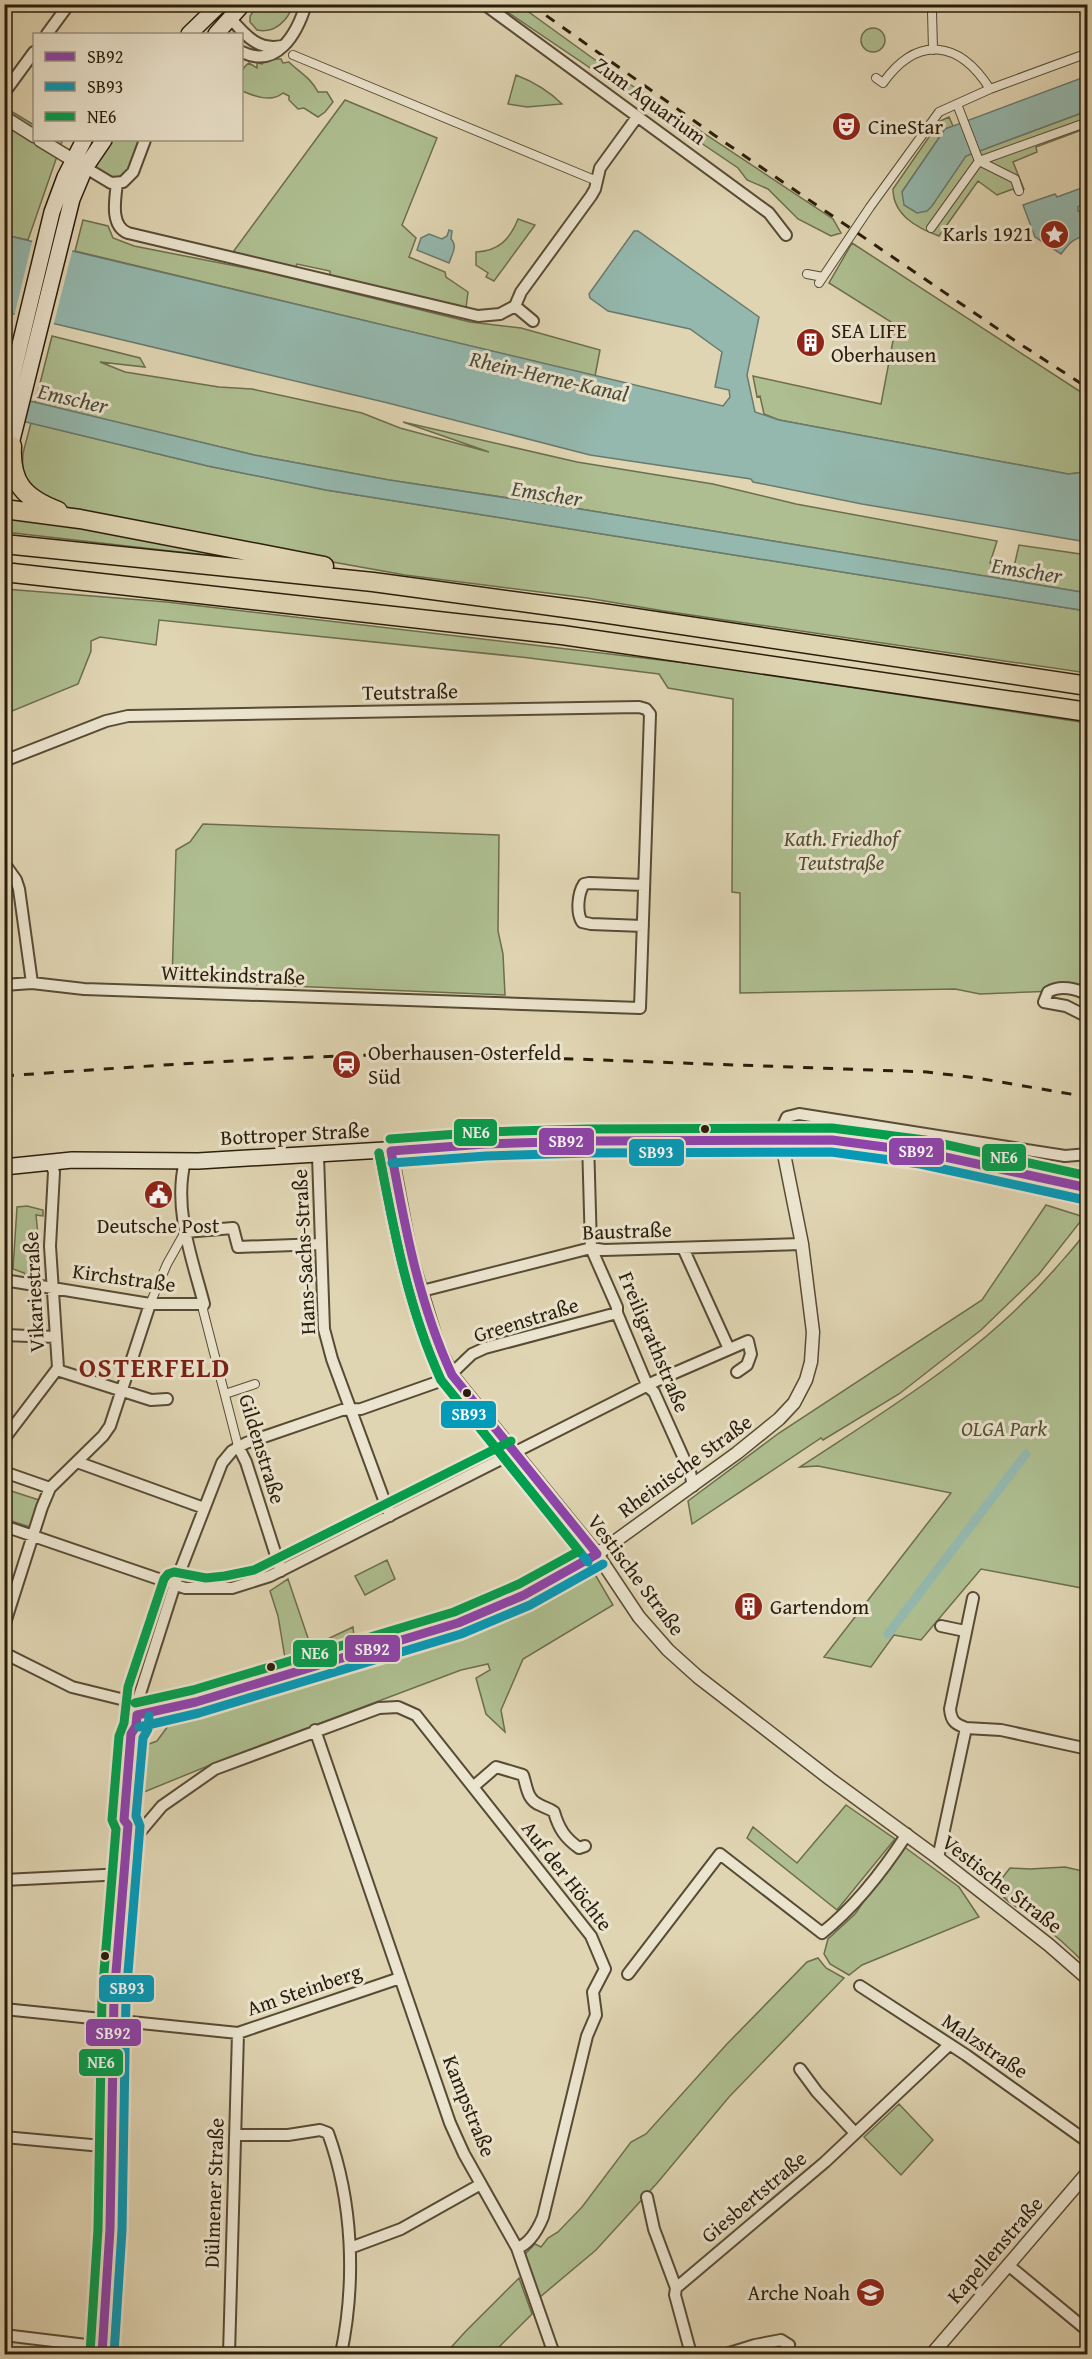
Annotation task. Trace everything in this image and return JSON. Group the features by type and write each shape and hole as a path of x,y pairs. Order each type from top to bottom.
{"highway":[{"path":"12,442 12,470 26,492 45,506 80,519"},
{"path":"4,509 80,519 349,571 372,582"},
{"path":"4,544 372,582 602,613 1088,686"},
{"path":"4,572 562,635 1088,712"}],"main road":[{"path":"218,33 243,4"},
{"path":"216,9 231,19"},
{"path":"216,9 218,33"},
{"path":"190,33 216,9"},
{"path":"79,164 84,141"},
{"path":"4,469 12,442 19,382 55,232 58,194 79,164 103,141"},
{"path":"4,411 19,382"},
{"name":"Bottroper Straße","path":"4,1167 97,1159 185,1161 318,1156 485,1144 781,1139 832,1140 883,1146 1088,1188"}],"street":[{"path":"48,33 69,4"},
{"path":"243,52 261,58 271,55 298,27 306,4"},
{"name":"Zum Aquarium","path":"484,4 769,213 786,235"},
{"path":"932,11 933,50"},
{"path":"231,19 255,43 271,48 282,46"},
{"path":"876,78 883,83 905,58 925,50 948,51 972,64 990,89"},
{"path":"4,93 33,53"},
{"path":"807,274 821,280 939,112 990,89 1088,53"},
{"path":"293,55 597,181"},
{"path":"957,104 979,161 1015,179 1019,191"},
{"path":"4,117 33,135"},
{"path":"117,183 116,219 118,227 124,231 485,316 500,314 515,306 521,292 591,196 602,164 637,117"},
{"path":"931,228 979,161 1088,122"},
{"path":"42,141 111,183 123,182 131,176 145,141"},
{"path":"515,306 533,321"},
{"name":"Teutstraße","path":"4,761 106,721 128,716 642,708 650,712 651,722 640,1008"},
{"path":"4,863 16,880 19,889 32,983"},
{"path":"642,926 582,922 579,916 580,891 584,884 589,883 644,885"},
{"name":"Wittekindstraße","path":"4,986 32,983 84,989 640,1008"},
{"path":"1088,995 1078,990 1058,988 1048,992 1044,1002 1066,1006 1088,1017"},
{"path":"781,1139 782,1128 787,1118 799,1113 1065,1156 1088,1154"},
{"name":"Rheinische Straße","path":"137,1715 196,1702 458,1623 524,1595 597,1554 693,1486 780,1419 794,1403 804,1386 811,1362 813,1332 802,1244 781,1139"},
{"name":"Freiligrathstraße","path":"588,1141 591,1248 617,1306 617,1313 648,1387 654,1392 693,1486"},
{"name":"Vestische Straße","path":"391,1151 408,1246 438,1345 452,1375 597,1554 639,1617 685,1665 830,1779 938,1858 1049,1945 1088,1979"},
{"name":"Hans-Sachs-Straße","path":"318,1156 323,1323 330,1350 390,1516"},
{"name":"Gildenstraße","path":"185,1161 182,1184 183,1224 204,1304 203,1310 238,1446 246,1462 281,1571"},
{"name":"Vikariestraße","path":"4,1439 57,1370 58,1365 49,1224 54,1172 50,1162"},
{"path":"4,1626 50,1488 108,1430 150,1304 167,1264 185,1232 233,1228 238,1247 321,1244"},
{"name":"Baustraße","path":"422,1291 591,1248 604,1250 802,1244"},
{"path":"683,1248 729,1349"},
{"name":"Kirchstraße","path":"4,1280 150,1304 204,1304"},
{"name":"Greenstraße","path":"452,1375 472,1354 484,1348 617,1313"},
{"path":"4,1335 56,1336"},
{"path":"4,1526 185,1588 232,1588 258,1581 281,1571 664,1377 748,1341 751,1354 747,1365 737,1372"},
{"path":"57,1370 151,1400 167,1399"},
{"path":"4,2335 103,2351 110,2270 113,2147 112,2020 128,1831 132,1821 137,1768 139,1735 137,1715 175,1584 222,1463 238,1446 342,1410 361,1409 452,1375"},
{"path":"225,1394 255,1384"},
{"path":"77,1462 204,1508"},
{"path":"4,1472 50,1488"},
{"path":"973,1598 950,1709 951,1718 955,1724 966,1728 1001,1730 1088,1749"},
{"path":"941,1626 965,1631"},
{"path":"4,1653 72,1687 137,1715"},
{"name":"Auf der Höchte","path":"128,1831 140,1832 162,1806 208,1773 315,1730 323,1730 379,1708 398,1707 416,1715 591,1936 605,1969 593,1992 596,2015 586,2036 543,2217 535,2233 517,2248"},
{"path":"938,1858 966,1728"},
{"name":"Kampstraße","path":"315,1730 450,2123 517,2248 554,2355"},
{"path":"473,1787 496,1767 523,1775 526,1791 530,1797 536,1803 554,1812 566,1839 579,1848 585,1846"},
{"path":"628,1974 720,1854 822,1933 862,1896 907,1834"},
{"path":"4,1880 124,1874"},
{"name":"Am Steinberg","path":"4,2009 238,2033 400,1978"},
{"name":"Malzstraße","path":"860,1986 966,2055 1088,2142"},
{"name":"Dülmener Straße","path":"229,2355 238,2033"},
{"name":"Giesbertstraße","path":"676,2288 793,2190 949,2045"},
{"path":"800,2069 817,2092 855,2133"},
{"path":"236,2135 288,2135 320,2130 328,2133 341,2181 350,2248 349,2295 341,2355"},
{"path":"4,2137 113,2147"},
{"name":"Kapellenstraße","path":"932,2355 1088,2172"},
{"path":"350,2248 401,2229 481,2184"},
{"path":"647,2197 654,2229 676,2288 675,2295 691,2355"},
{"path":"1008,2265 1088,2331"},
{"path":"726,2355 764,2342 781,2340 788,2342 788,2349 780,2355"}],"green space":[{"path":"258,5 293,5 288,16 280,25 264,31 257,30 250,22 250,16"},
{"path":"497,5 519,5 616,75 833,219 841,233 831,236 798,219 768,189 747,180 738,168"},
{"path":"873,28 882,31 885,40 882,49 873,52 864,49 861,40 864,31"},
{"path":"266,59 281,59 283,63 289,62 309,79 318,92 327,92 333,102 318,117 304,108 298,109 289,100 289,96 283,93 268,98 243,91 243,70 246,65 249,63 257,68 257,62 262,64"},
{"path":"516,75 540,87 562,104 527,107 508,104"},
{"path":"345,100 437,138 402,225 416,238 409,257 445,272 446,277 468,292 466,308 330,276 330,271 297,264 295,268 233,252"},
{"path":"4,107 33,124 33,141 62,142 28,240 5,235"},
{"path":"1087,111 1087,128 1036,147 1037,152 1013,162 1024,189 1015,192 1013,189 997,195 978,181 939,236 908,219 897,206 893,189 940,121 949,117 953,126 945,129 902,192 965,156"},
{"path":"104,141 143,141 123,182 96,174 91,160"},
{"path":"518,219 535,225 494,281 486,277 488,273 476,265 476,252 491,249 503,243"},
{"path":"83,220 108,226 113,238 134,246 266,272 470,322 521,328 600,350 595,376 75,251"},
{"path":"852,243 1087,396 1087,472 1068,474 779,420 764,414 760,396 757,397 753,376 881,404 896,325 829,283"},
{"path":"52,336 140,358 145,367 100,362 125,372 219,387 252,389 362,413 400,428 489,452 403,422 577,462 713,484 796,504 997,541 990,563 1014,567 1019,545 1087,555 1087,593 580,509 389,480 254,455 35,403"},
{"path":"31,423 208,466 326,490 1087,611 1087,673 587,598 405,575 238,545 207,534 82,513 53,504 22,479 23,453"},
{"path":"4,513 258,561 5,532"},
{"name":"Kath. Friedhof Teutstraße","path":"5,589 167,602 711,666 1087,723 1087,1004 1083,990 980,994 955,989 740,993 740,893 732,892 733,699 668,688 659,674 521,657 159,620 156,645 100,637 91,641 91,651 78,684 5,714"},
{"path":"203,824 499,835 498,931 503,954 505,995 172,981 176,850 190,842"},
{"path":"1046,1205 1084,1217 1039,1274 981,1330 899,1394 823,1440 821,1438 692,1524 688,1501 779,1433 982,1300"},
{"path":"27,1206 43,1210 43,1216 36,1215 41,1267 37,1275 30,1275 32,1280 29,1280 24,1273 13,1269 17,1207"},
{"name":"OLGA Park","path":"1087,1230 1087,1589 981,1569 921,1640 894,1635 871,1667 824,1657 951,1493 818,1466 800,1467 935,1377 998,1327 1055,1269"},
{"path":"5,1489 39,1500 30,1527 5,1519"},
{"path":"387,1560 395,1579 365,1595 355,1576"},
{"path":"593,1571 613,1605 523,1659 501,1710 505,1732 486,1714 476,1678 490,1670 488,1664 461,1670 225,1759 112,1805 116,1756 157,1741 168,1726 461,1631 532,1604"},
{"path":"288,1579 311,1647 353,1627 354,1637 424,1615 453,1609 456,1617 365,1642 302,1663 286,1664 278,1616 270,1591"},
{"path":"846,1805 895,1839 837,1910 747,1838 753,1827 797,1863"},
{"path":"903,1846 959,1887 979,1917 862,1965 849,1975 830,1964 824,1954 828,1939 855,1914"},
{"path":"1065,1867 1087,1872 1087,1966 1054,1935 1000,1892 1003,1877 1010,1868"},
{"path":"818,1958 826,1968 844,1978 729,2097 658,2182 596,2250 540,2297 524,2255 535,2244 541,2247 548,2238 558,2232 582,2207 631,2142 646,2134 726,2045 807,1962"},
{"path":"899,2104 933,2140 901,2175 864,2137"},
{"path":"519,2278 532,2314 492,2354 445,2354 465,2332"}],"water":[{"path":"1087,76 1087,111 966,156 927,211 917,213 904,205 902,192 945,129"},
{"path":"1087,186 1087,200 1078,207 1078,211 1087,214 1087,237 1075,240 1061,254 1035,237 1023,205 1055,194 1057,197"},
{"path":"449,230 452,231 451,239 454,247 449,263 417,250 421,238 429,234 442,239 447,236"},
{"name":"Rhein-Herne-Kanal","path":"634,231 638,231 759,317 747,375 755,412 779,420 1068,474 1087,472 1087,542 862,504 753,482 751,479 590,455 388,403 5,312 5,235 723,406 730,397 729,390 715,387 722,352 690,329 608,311 590,298 589,294"},
{"path":"5,395 254,455 389,480 580,509 1087,593 1087,611 326,490 208,466 5,417"}],"pier":[{"path":"33,238 39,240 20,319 14,317"},
{"path":"67,246 73,248 53,327 46,325"}],"waterway":[{"path":"888,1634 1026,1454"}],"railway":[{"path":"530,4 714,135 1088,388"},
{"path":"4,1076 275,1059 437,1054 927,1072 1088,1097"}],"transit line":[{"name":"NE6","path":"390,1139 485,1132 588,1129 832,1128 925,1140 1088,1176"},
{"name":"SB92","path":"391,1151 485,1144 588,1141 832,1140 922,1152 1088,1188"},
{"name":"SB92","path":"391,1151 414,1265 440,1348 452,1375 597,1554"},
{"name":"SB93","path":"392,1163 486,1156 588,1153 831,1152 920,1164 1085,1200"},
{"name":"SB93","path":"379,1153 411,1297 429,1353 441,1380 588,1562"},
{"name":"NE6","path":"135,1703 193,1690 454,1612 519,1584 579,1551 441,1380 429,1353 411,1297 379,1153"},
{"name":"NE6","path":"90,2353 98,2229 102,1996 116,1829 112,1820 119,1736 124,1723 128,1687 164,1579 168,1574 174,1572 206,1578 254,1570 511,1441"},
{"name":"SB92","path":"137,1715 196,1702 458,1623 524,1595 597,1554"},
{"name":"SB93","path":"139,1727 199,1713 461,1634 530,1605 603,1564"},
{"name":"SB92","path":"102,2354 110,2229 114,1997 128,1825 124,1820 131,1734 136,1726 137,1715"},
{"name":"SB93","path":"114,2354 122,2230 126,1997 140,1826 136,1816 143,1738 148,1729 149,1716"}],"place":[{"name":"CineStar","path":"847,127"},
{"name":"Karls 1921","path":"1054,234"},
{"name":"SEA LIFE Oberhausen","path":"810,343"},
{"name":"Oberhausen-Osterfeld Süd","path":"347,1065"},
{"name":"Deutsche Post","path":"158,1195"},
{"name":"Gartendom","path":"749,1607"},
{"name":"Arche Noah","path":"871,2293"}],"district":[{"name":"OSTERFELD","path":"155,1368"}],"water label":[{"name":"Emscher","path":"73,398"},
{"name":"Emscher","path":"547,493"},
{"name":"Emscher","path":"1027,570"}]}
